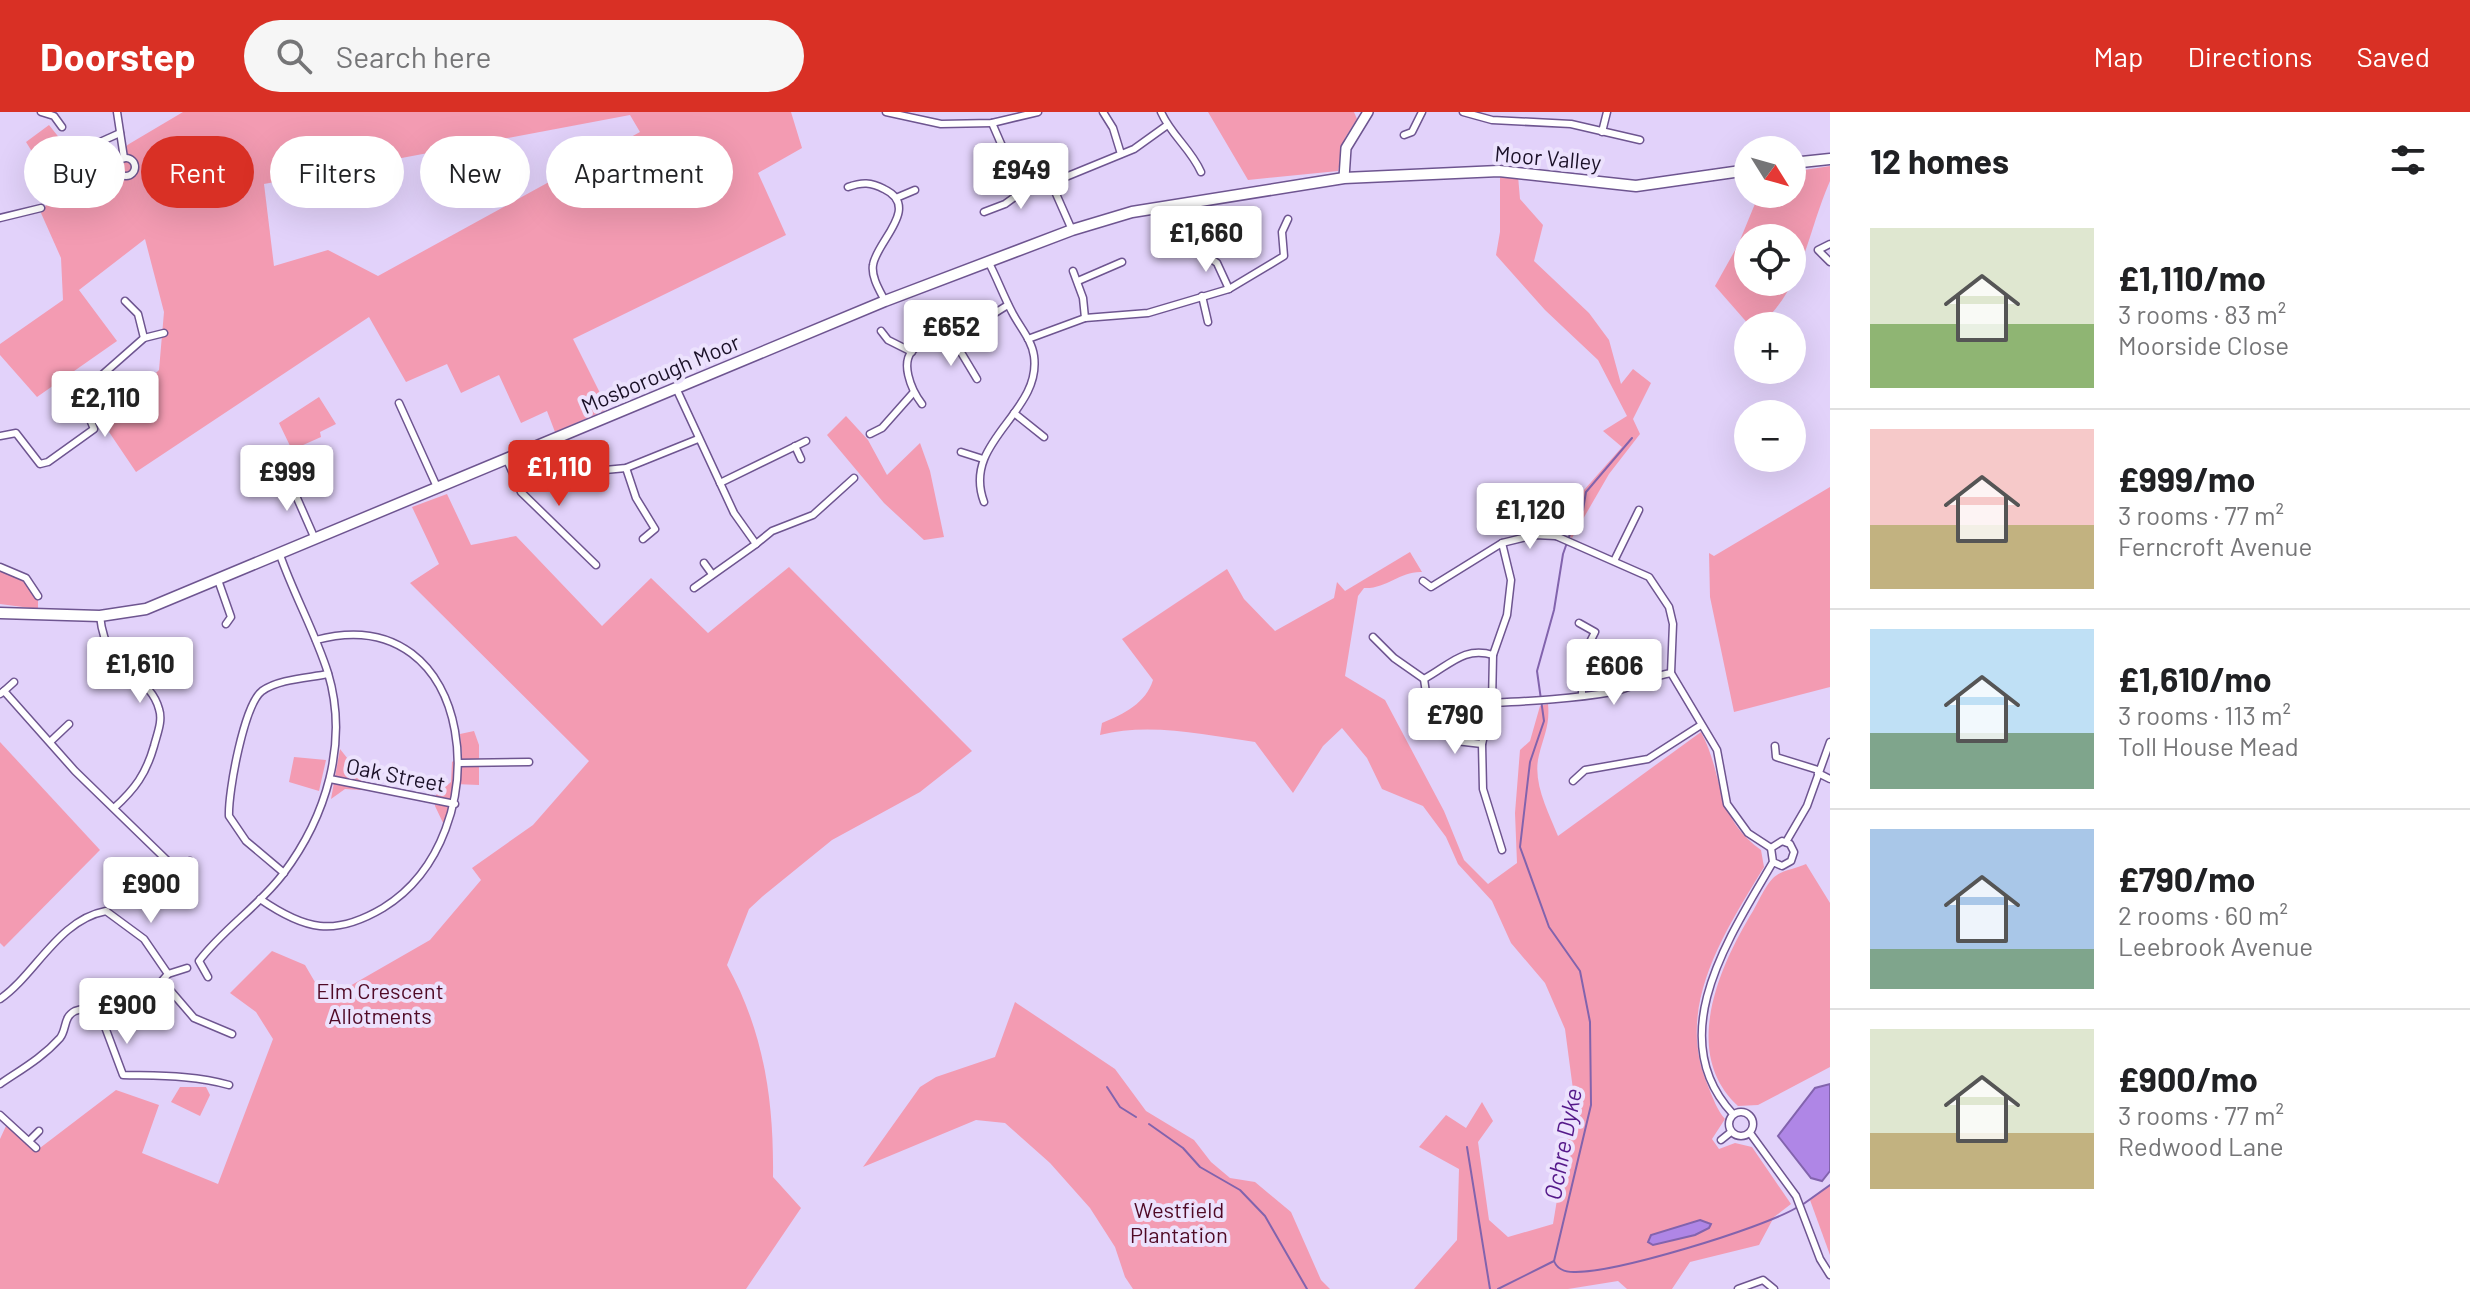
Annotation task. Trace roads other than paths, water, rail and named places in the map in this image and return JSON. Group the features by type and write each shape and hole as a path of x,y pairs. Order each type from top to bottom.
{"main road":[{"path":"1344,178 1346,148 1368,112"},
{"path":"1806,162 1830,159"},
{"name":"Moor Valley","path":"1344,178 1499,171 1636,186 1734,172"},
{"name":"Mosborough Moor","path":"0,613 100,616 146,609 316,541 885,301 1072,230 1175,204 1344,178"}],"street":[{"path":"41,112 54,116 62,127"},
{"path":"117,112 120,136"},
{"path":"886,112 941,124 992,123 1038,112"},
{"path":"1103,112 1113,128 1121,154"},
{"path":"1161,112 1166,126 1188,148 1201,172"},
{"path":"1404,135 1412,132 1422,112"},
{"path":"1463,112 1492,120 1561,122 1640,140"},
{"path":"1602,132 1607,112"},
{"path":"992,123 1002,146 1025,159 1051,183 1072,230"},
{"path":"1051,183 1121,154 1145,142 1166,126"},
{"path":"113,136 120,133"},
{"path":"984,212 1005,204 1044,176"},
{"path":"848,187 873,183 896,198"},
{"path":"896,198 915,190"},
{"path":"885,301 872,271 873,262 895,227 896,198"},
{"path":"0,218 41,208"},
{"path":"1028,339 1085,318 1148,313 1229,289 1284,256 1282,232 1288,219"},
{"path":"1830,244 1822,245 1818,250 1830,262"},
{"path":"1196,248 1217,263 1229,289"},
{"path":"984,502 980,486 983,459 1030,388 1034,372 1028,339 988,261"},
{"path":"1078,281 1122,262"},
{"path":"1073,271 1085,318"},
{"path":"1202,296 1208,322"},
{"path":"125,301 138,314 144,338"},
{"path":"922,404 913,393 908,376 912,352 918,346 953,339 1008,305"},
{"path":"881,331 888,340 912,352"},
{"path":"0,436 16,433 40,464 48,462 94,429 89,417 97,383 113,364 130,354 144,338 164,333"},
{"path":"953,339 977,379"},
{"path":"676,388 734,513 756,544"},
{"path":"870,434 882,428 913,393"},
{"path":"399,403 438,489"},
{"path":"1014,413 1044,437"},
{"path":"605,470 626,468 698,439"},
{"path":"720,483 806,441"},
{"path":"795,446 801,459"},
{"path":"961,452 983,459"},
{"path":"507,460 521,492 596,565"},
{"path":"626,468 636,498 655,529 643,539"},
{"path":"286,473 316,541"},
{"path":"694,588 772,531 813,515 854,478"},
{"path":"1558,537 1565,504 1574,496"},
{"path":"1615,559 1639,510"},
{"path":"1431,587 1502,543 1535,535 1558,537 1615,559 1649,577 1662,591 1673,624 1671,673 1720,756 1727,804 1735,819 1771,848 1773,862 1732,932 1715,970 1700,1034 1713,1090 1733,1114"},
{"path":"1502,543 1511,580 1507,615 1493,655 1492,703 1482,744 1483,789 1502,850"},
{"path":"0,1084 36,1063 60,1038 68,1017 76,1011 89,1009 106,1015 163,982 168,974 199,964 206,951 284,873 313,826 330,779 335,723 328,674 280,555"},
{"path":"704,563 712,574"},
{"path":"0,567 26,578 38,596"},
{"path":"218,580 231,617 226,624"},
{"path":"1423,581 1431,587 1432,598"},
{"path":"100,616 102,634 112,657 153,698 161,718 140,783 114,808"},
{"path":"1579,623 1595,632 1582,658 1582,695"},
{"path":"260,899 292,920 312,926 336,926 371,914 396,899 425,871 442,841 455,804 459,763 446,703 426,668 407,650 386,639 359,633 316,640"},
{"path":"1373,637 1380,647 1424,679 1426,693"},
{"path":"1424,679 1463,653 1477,650 1493,655"},
{"path":"1492,703 1534,701 1629,688 1652,676 1671,673"},
{"path":"284,873 246,841 229,816 247,717 253,700 272,686 328,674"},
{"path":"14,682 2,692 51,741 75,771 179,872"},
{"path":"51,741 69,724"},
{"path":"1573,781 1585,770 1648,759 1701,725"},
{"path":"1447,730 1456,741 1482,744"},
{"path":"1786,842 1807,806 1830,742"},
{"path":"1775,746 1776,757 1830,779"},
{"path":"459,763 529,762"},
{"name":"Oak Street","path":"330,779 455,804"},
{"path":"1771,848 1777,842 1786,842"},
{"path":"1773,862 1784,865 1791,861 1794,852 1786,842"},
{"path":"170,881 190,861"},
{"path":"0,999 14,991 58,938 90,916 106,911 144,939 168,974"},
{"path":"199,964 208,977"},
{"path":"163,982 194,1018 232,1034"},
{"path":"106,1015 105,1027 123,1075 165,1078 189,1075 229,1085"},
{"path":"1731,1132 1729,1122 1733,1114 1741,1111 1754,1115 1750,1133 1796,1196 1820,1259 1830,1275"},
{"path":"0,1115 36,1148"},
{"path":"29,1141 39,1131"},
{"path":"1731,1132 1742,1136 1750,1133"},
{"path":"1721,1140 1731,1132"},
{"path":"1738,1289 1763,1280 1774,1289"}],"waterway":[{"name":"Ochre Dyke","path":"1498,1289 1554,1261 1591,1105 1590,1022 1580,971 1549,927 1520,847 1530,762 1544,721 1537,671 1554,610 1563,554 1575,520 1583,510 1586,492 1632,438"},
{"path":"1107,1087 1120,1107 1136,1117"},
{"path":"1149,1124 1183,1148 1200,1167 1240,1190 1265,1216 1307,1289"},
{"path":"1467,1147 1490,1289"},
{"path":"1802,1205 1830,1185"},
{"path":"1554,1261 1559,1268 1570,1272 1653,1258 1721,1238 1796,1208"}],"park label":[{"name":"Elm Crescent Allotments","path":"380,1002"},
{"name":"Westfield Plantation","path":"1179,1222"}]}
